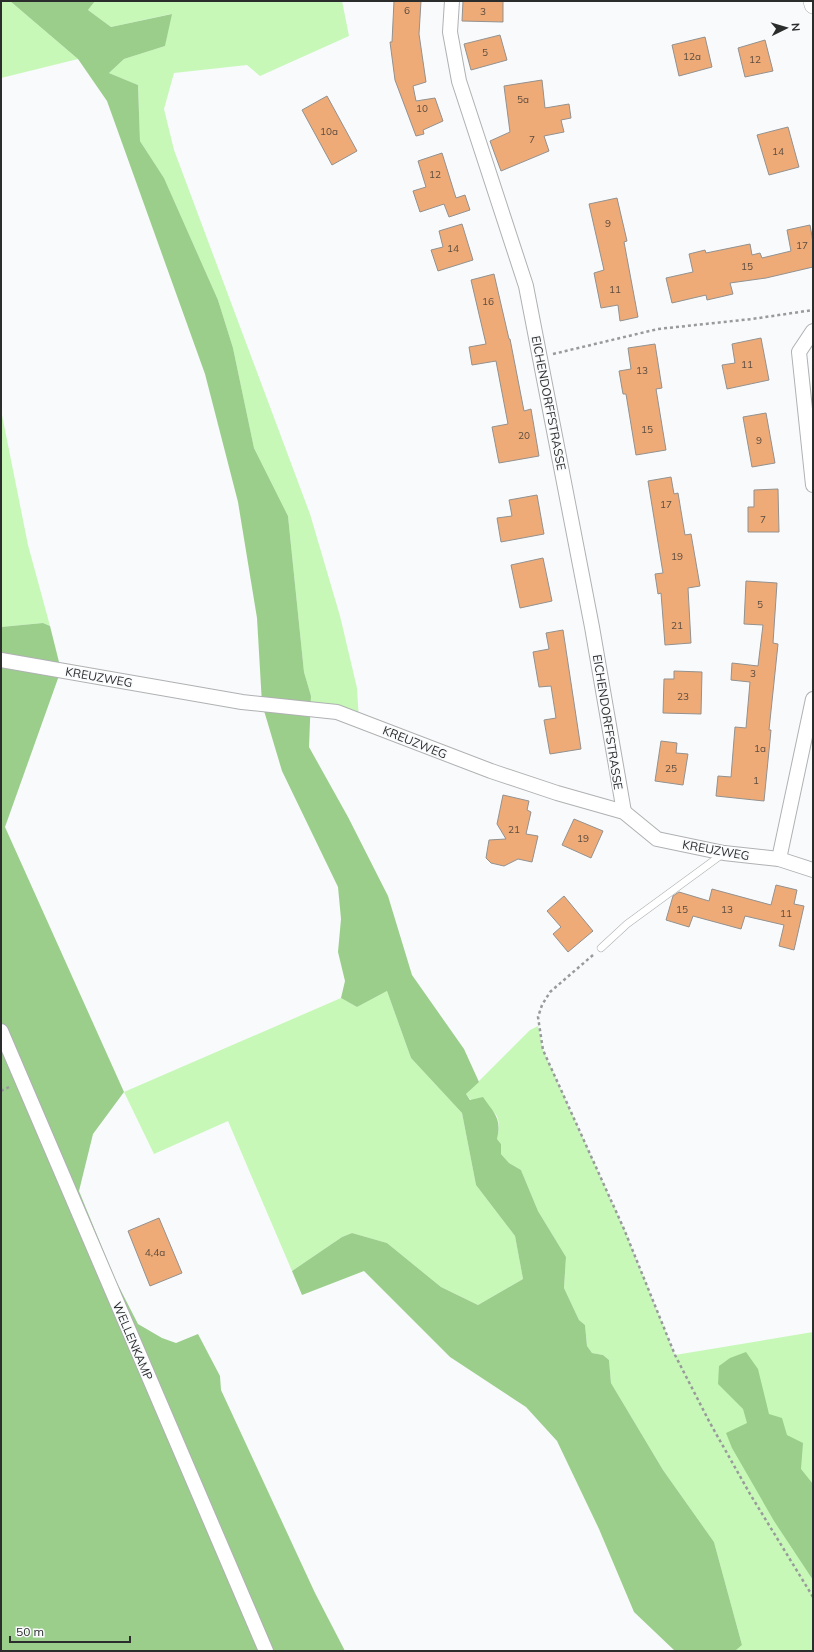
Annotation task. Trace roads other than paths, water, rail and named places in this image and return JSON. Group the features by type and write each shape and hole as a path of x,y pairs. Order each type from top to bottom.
{"street":[{"name":"EICHENDORFFSTRASSE","path":"452,1 450,32 459,81 526,286 592,627 624,812"},
{"path":"812,1 813,5"},
{"path":"813,331 799,352 813,485"},
{"name":"KREUZWEG","path":"1,660 242,702 337,712 491,771 557,793 624,812 657,839 724,853 779,859 813,870"},
{"path":"779,859 813,699"},
{"name":"WELLENKAMP","path":"1,1031 266,1651"}],"lane":[{"path":"601,948 627,924 724,853"}]}
